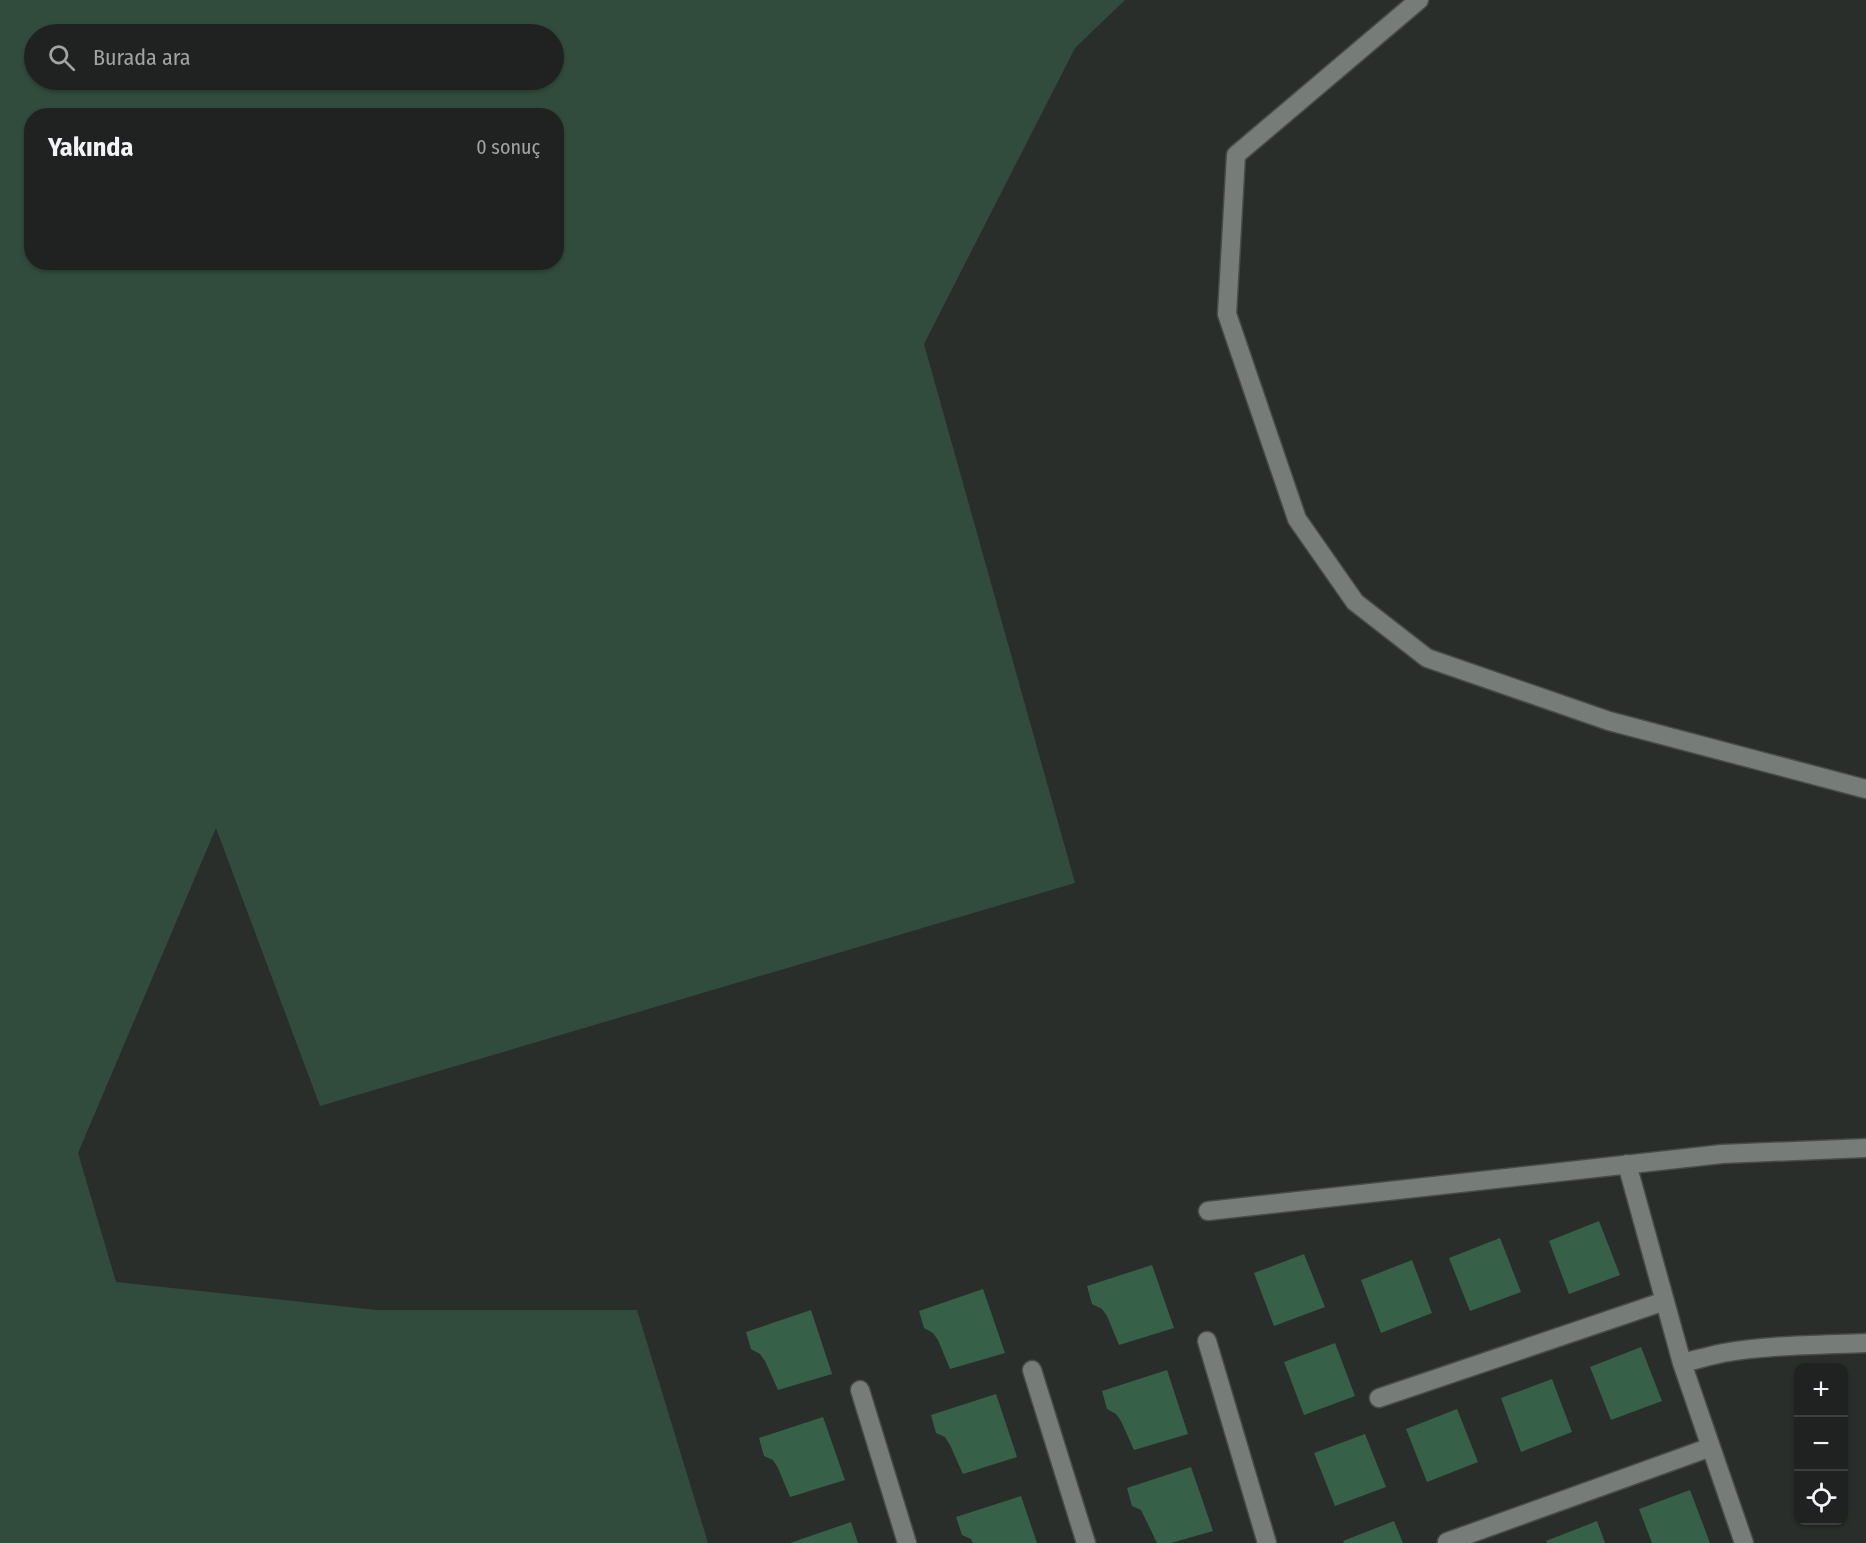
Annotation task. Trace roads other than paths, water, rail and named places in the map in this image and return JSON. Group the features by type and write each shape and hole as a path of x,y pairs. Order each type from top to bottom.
{"street":[{"path":"1419,0 1236,154 1227,314 1297,519 1355,602 1427,658 1609,721 1866,789"},
{"path":"1208,1211 1722,1154 1866,1148"},
{"path":"1627,1164 1682,1363 1744,1543"},
{"path":"1379,1398 1665,1301"},
{"path":"1207,1341 1267,1543"},
{"path":"1682,1363 1722,1353 1799,1345 1866,1343"},
{"path":"1032,1370 1086,1543"},
{"path":"860,1390 907,1543"},
{"path":"1447,1542 1711,1447"}]}
